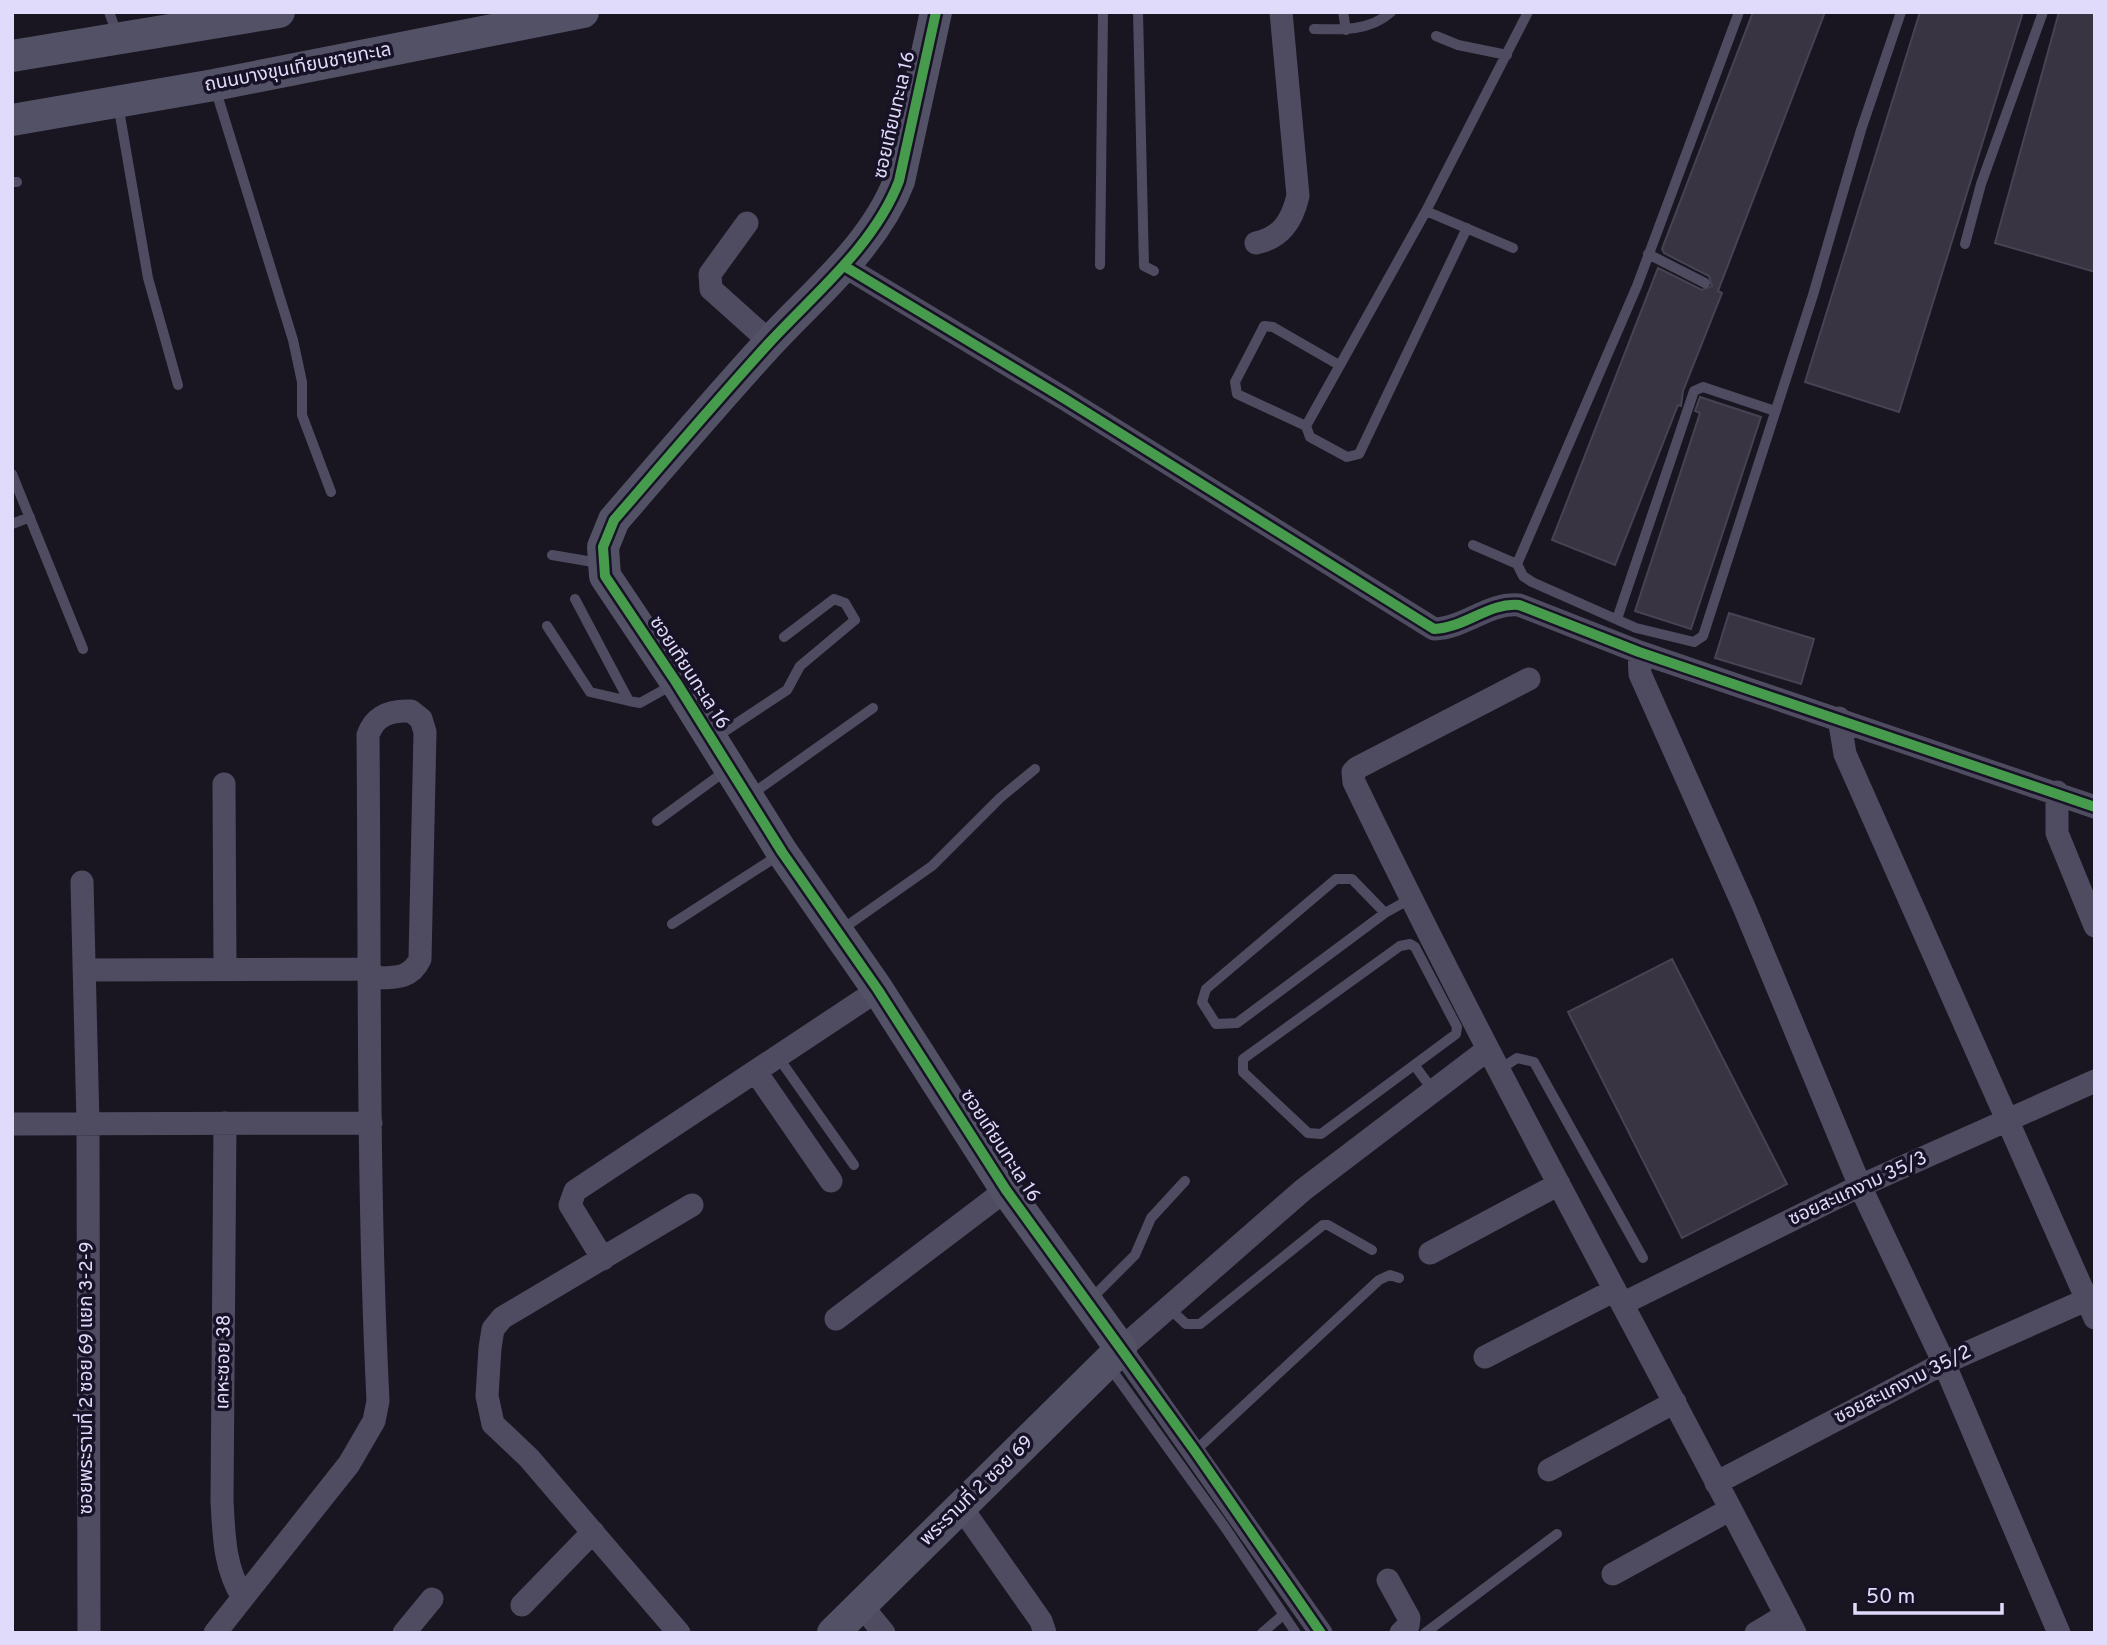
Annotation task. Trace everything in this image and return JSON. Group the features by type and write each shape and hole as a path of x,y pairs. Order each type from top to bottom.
{"street":[{"path":"12,56 114,25 279,12"},
{"name":"ถนนบางขุนเทียนชายทะเล","path":"12,120 214,85 583,12"},
{"name":"ซอยเทียนทะเล 16","path":"936,12 899,181 892,198 844,266 770,342 614,520 603,547 602,564 605,576 676,682 782,852 878,990 1006,1190 1087,1303 1114,1356"},
{"path":"1255,243 1273,239 1294,213 1298,196 1281,12"},
{"path":"747,223 710,274 709,282 711,289 770,342"},
{"path":"844,266 1065,399 1434,629 1451,627 1507,603 1519,605 1639,652 2095,807"},
{"path":"1639,652 1640,674 1744,907 1860,1186 1944,1363 2059,1633"},
{"path":"1529,679 1353,772 1354,782 1487,1050 1791,1624 1756,1633"},
{"path":"85,970 225,969 370,974 407,976 415,970 420,959 425,732 421,719 411,711 382,715 372,722 368,735 370,974 371,1124 378,1401 374,1421 349,1464 215,1633"},
{"path":"1839,718 1845,754 2006,1122 2092,1305"},
{"path":"224,784 225,969"},
{"path":"2057,792 2055,816 2062,853 2095,926"},
{"name":"ซอยพระรามที่ 2 ซอย 69 แยก 3-2-9","path":"82,882 88,1123 89,1633"},
{"path":"603,1259 570,1205 575,1191 878,990"},
{"path":"1321,1633 1195,1451 1114,1356 1167,1306 1303,1190 1432,1089 1487,1050"},
{"path":"756,1072 831,1181"},
{"name":"ซอยสะแกงาม 35/3","path":"1485,1357 2095,1082"},
{"path":"12,1124 371,1124"},
{"name":"เคหะซอย 38","path":"225,1124 223,1512 230,1577 242,1596"},
{"path":"1430,1253 1559,1184"},
{"path":"835,1319 1006,1190"},
{"path":"679,1633 529,1458 492,1424 486,1396 493,1329 502,1318 692,1205"},
{"name":"ซอยสะแกงาม 35/2","path":"1716,1483 1944,1363 2092,1305"},
{"name":"พระรามที่ 2 ซอย 69","path":"832,1633 1114,1356"},
{"path":"1549,1470 1675,1402"},
{"path":"961,1507 1041,1621 1045,1633"},
{"path":"1613,1574 1729,1510"},
{"path":"522,1605 593,1532"},
{"path":"1388,1580 1409,1618 1408,1626 1401,1633"},
{"path":"404,1633 432,1598"},
{"path":"861,1605 884,1633"}],"lane":[{"path":"1100,265 1103,12"},
{"path":"1138,12 1144,266 1154,271"},
{"path":"1343,12 1346,30"},
{"path":"1314,29 1346,30 1379,24 1391,12"},
{"path":"1306,426 1426,211 1528,12"},
{"path":"1517,564 1648,254 1739,12"},
{"path":"1473,545 1517,564 1523,576 1532,582 1636,628 1694,642 1703,636 1861,130 1901,12"},
{"path":"1965,244 1981,184 2043,12"},
{"path":"1436,36 1458,45 1507,55"},
{"path":"214,85 293,340 302,383 302,415 331,492"},
{"path":"118,102 148,278 178,384"},
{"path":"1426,211 1513,248"},
{"path":"1339,365 1273,327 1264,326 1235,382 1237,394 1306,426 1310,437 1347,457 1359,454 1467,228"},
{"path":"1648,254 1705,283"},
{"path":"1617,619 1694,391 1703,387 1775,411"},
{"path":"12,474 83,649"},
{"path":"12,524 30,517"},
{"path":"552,555 602,564"},
{"path":"575,599 629,701"},
{"path":"711,741 787,690 800,666 855,620 845,603 834,599 784,637"},
{"path":"547,626 590,692 640,703 676,682"},
{"path":"747,797 873,708"},
{"path":"657,821 730,768"},
{"path":"838,932 932,866 1000,797 1035,769"},
{"path":"672,924 782,852"},
{"path":"1385,913 1352,879 1336,879 1206,989 1202,1002 1216,1024 1237,1023 1385,913 1410,899"},
{"path":"1405,944 1415,947 1458,1030 1415,1066 1321,1134 1315,1134 1308,1133 1247,1076 1241,1064 1405,944"},
{"path":"778,1057 854,1165"},
{"path":"1499,1070 1517,1058 1534,1062 1643,1258"},
{"path":"1415,1066 1432,1089"},
{"path":"1087,1303 1135,1255 1151,1218 1185,1181"},
{"path":"1167,1306 1186,1324 1200,1324 1323,1225 1328,1225 1372,1250"},
{"path":"1195,1451 1379,1280 1390,1275 1399,1278"},
{"path":"1114,1356 1296,1633"},
{"path":"1425,1633 1557,1534"},
{"path":"1262,1633 1283,1615"}],"building":[{"path":"1753,12 1825,12 1718,291 1722,293 1683,391 1681,406 1678,405 1615,565 1552,540 1658,268 1702,290 1712,286 1709,276 1664,253 1662,249"},
{"path":"1920,12 2023,12 1899,412 1805,382"},
{"path":"2059,12 2095,12 2095,272 1995,243"},
{"path":"1700,397 1761,417 1691,629 1635,611 1700,413 1695,411"},
{"path":"1729,613 1814,639 1801,684 1715,658"},
{"path":"1672,959 1787,1184 1682,1238 1568,1012"}],"cycle path":[{"path":"936,12 899,181 888,205 875,227 842,268 749,365 614,520 603,547 605,576 676,682 782,852 878,990 1006,1190 1195,1451 1321,1633"},
{"path":"844,266 1065,399 1434,629 1445,628 1497,607 1519,605 1639,652 2095,807"}]}
